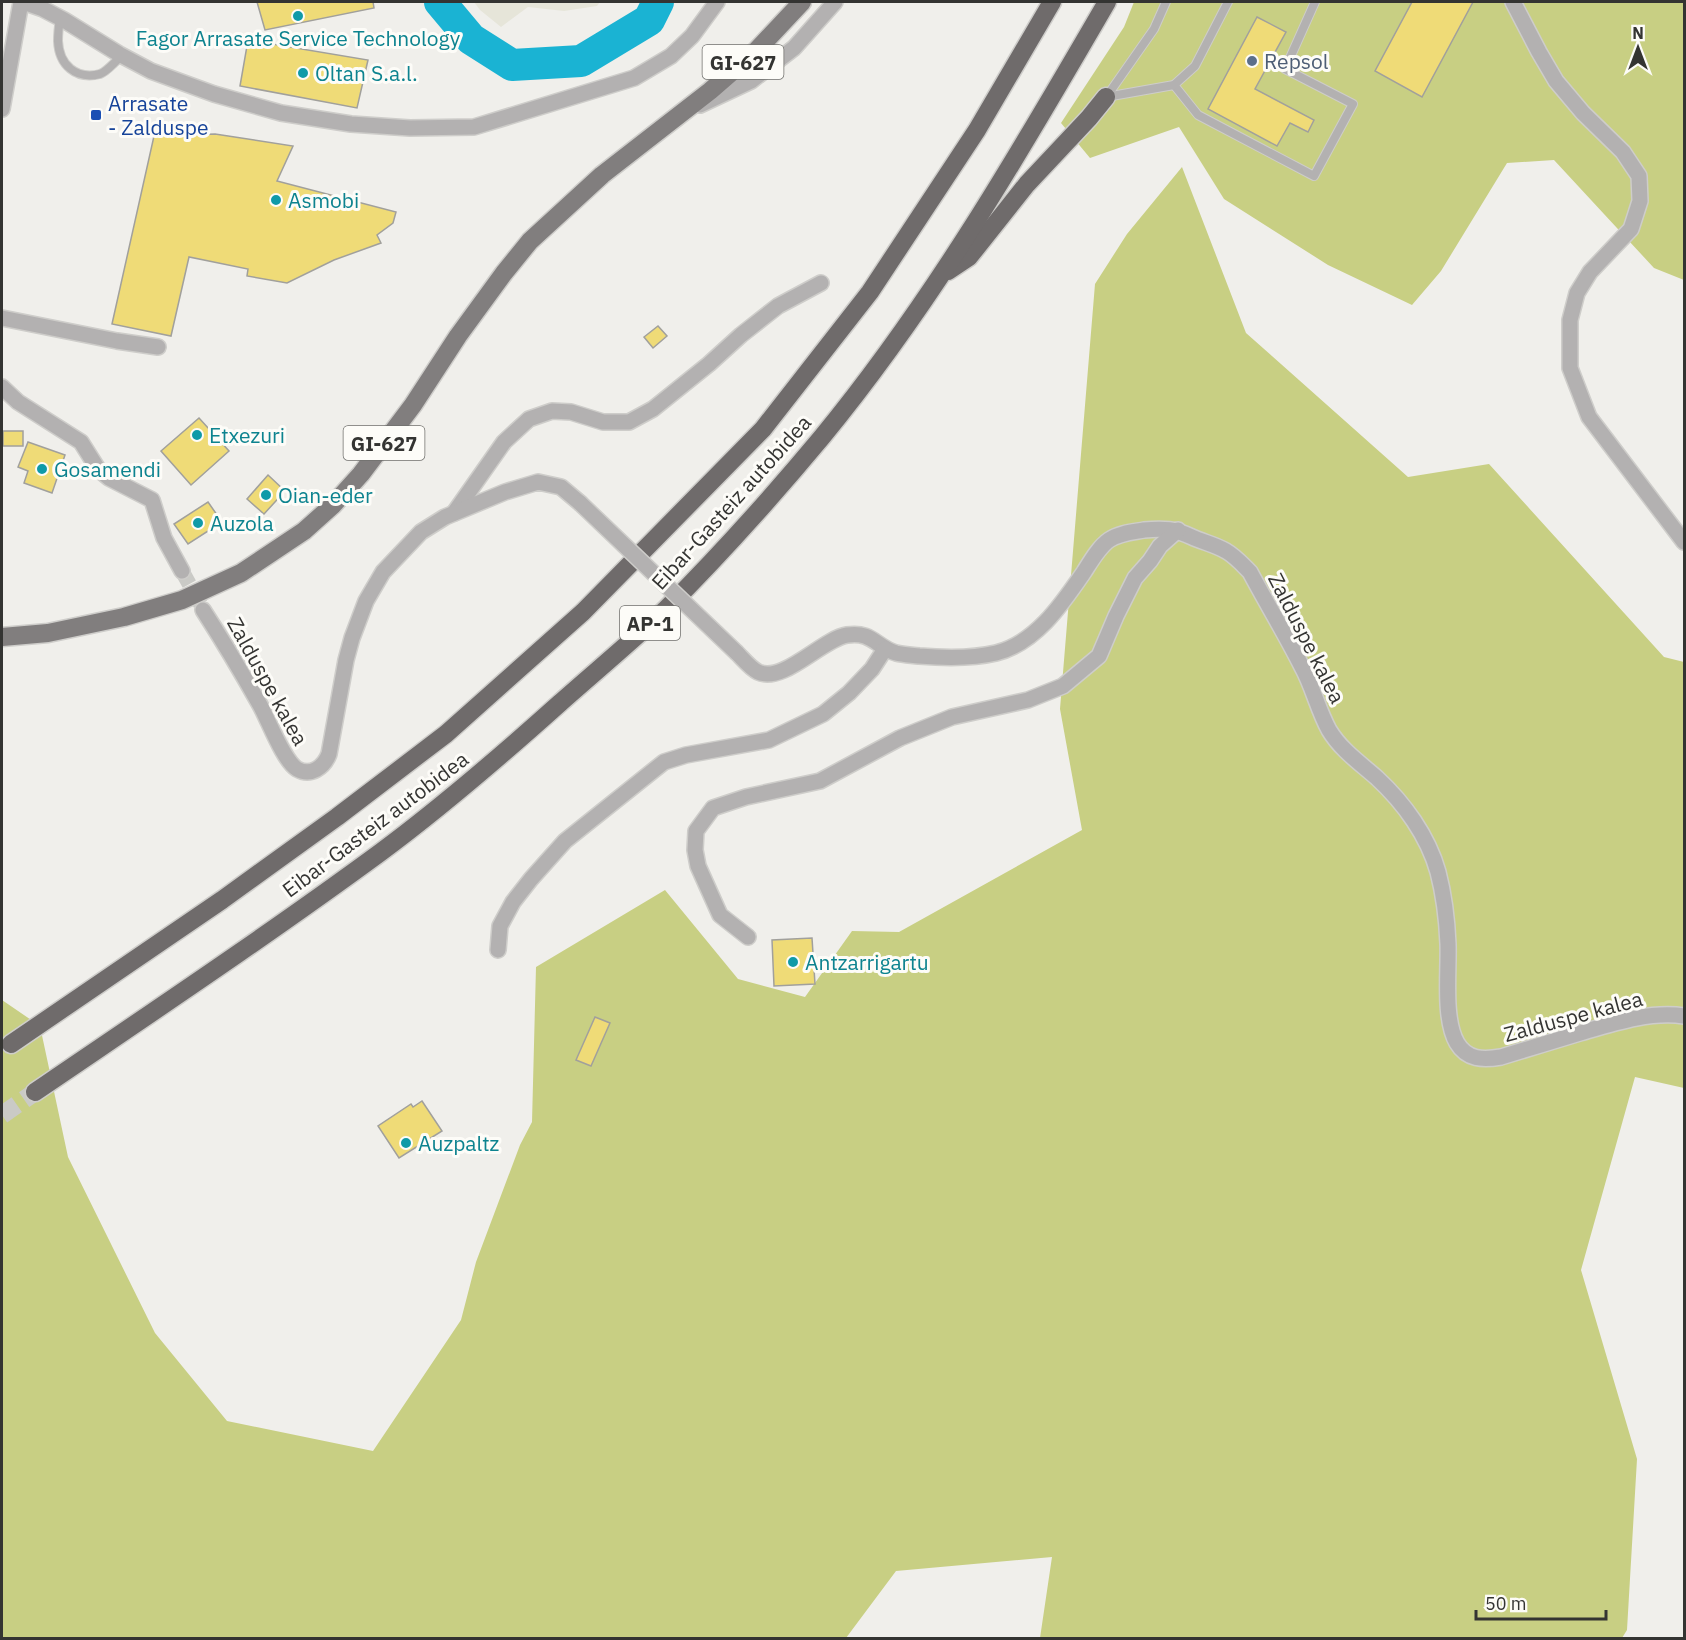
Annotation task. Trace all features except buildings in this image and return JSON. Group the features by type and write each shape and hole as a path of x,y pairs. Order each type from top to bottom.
{"highway":[{"name":"Eibar-Gasteiz autobidea","path":"11,1044 222,900 447,734 583,612 763,429 870,292 977,130 1052,2"},
{"name":"Eibar-Gasteiz autobidea","path":"35,1092 239,954 383,850 464,787 664,610 751,519 822,436 886,355 944,273 1022,149 1107,2"},
{"path":"944,273 969,257 1027,184 1106,97"}],"main road":[{"name":"GI-627","path":"2,637 48,633 124,617 182,600 241,573 304,531 333,505 361,474 412,405 458,336 530,241 602,175 756,51 802,2"}],"street":[{"path":"2,109 22,2 44,9 151,71 214,94 281,113 363,125 410,128 474,127 634,78 671,56 692,36 717,2"},
{"path":"678,116 751,81 794,48 835,2"},
{"path":"1513,2 1556,81 1583,113 1623,152 1639,176 1640,201 1631,230 1590,272 1576,292 1570,320 1570,368 1590,417 1684,542"},
{"path":"454,513 504,442 529,419 552,411 572,412 603,422 628,422 653,409 778,306 821,283"},
{"path":"2,318 159,347"},
{"path":"3,392 81,442 98,469 109,478 152,500 164,538 182,571"},
{"name":"Zalduspe kalea","path":"204,610 258,701 286,758 298,769 306,772 316,770 325,762 329,754 346,660 360,617 374,585 383,572 421,532 445,517 506,492 538,482 561,487 758,672 776,674 828,642 847,635 868,636 885,649 899,654 977,657 999,652 1018,644 1040,628 1108,540 1117,535 1137,531 1178,530 1225,550 1250,572 1304,670 1329,730 1350,755 1400,802 1422,834 1438,871 1444,902 1448,946 1449,1008 1452,1029 1457,1043 1465,1052 1473,1058 1501,1057 1622,1021 1656,1015 1684,1016"},
{"path":"748,937 720,915 698,866 695,850 696,831 713,808 746,797 820,781 900,738 952,717 1028,700 1063,686 1099,656 1135,579 1160,546 1178,530"},
{"path":"498,950 500,926 513,902 531,879 565,841 664,762 686,755 769,740 823,714 849,693 872,669 885,649"}],"lane":[{"path":"1106,97 1154,29 1166,2"},
{"path":"1106,97 1174,85 1195,66 1228,2"},
{"path":"1174,85 1198,116 1314,177 1353,104 1285,69 1315,2"},
{"path":"60,18 58,43 62,58 67,66 81,75 100,74 122,56"}],"shaded area":[{"path":"474,2 600,2 597,6 564,11 528,7 501,27"}],"green space":[{"path":"1134,2 1684,2 1684,280 1654,268 1554,160 1507,163 1441,271 1412,305 1328,265 1224,199 1179,127 1090,158 1061,123 1124,27"},
{"path":"1182,167 1246,333 1408,477 1489,464 1664,657 1684,662 1684,1088 1635,1077 1581,1270 1637,1459 1627,1630 1622,1638 1040,1638 1052,1557 896,1571 846,1638 2,1638 2,1000 40,1026 68,1157 155,1333 227,1421 373,1451 461,1320 476,1262 520,1145 532,1122 536,967 665,890 738,979 805,997 852,931 899,932 1082,830 1060,709 1095,284 1127,234"}],"waterway":[{"path":"440,2 471,39 512,65 581,61 649,20 658,2"}],"tunnel":[{"path":"182,571 201,605"},
{"path":"2,1115 35,1092"}],"place":[{"name":"Fagor Arrasate Service Technology","path":"298,16"},
{"name":"Repsol","path":"1252,61"},
{"name":"Oltan S.a.l.","path":"303,73"},
{"name":"Arrasate - Zalduspe","path":"96,115"},
{"name":"Asmobi","path":"276,200"},
{"name":"Etxezuri","path":"197,435"},
{"name":"Gosamendi","path":"42,469"},
{"name":"Oian-eder","path":"266,495"},
{"name":"Auzola","path":"198,523"},
{"name":"Antzarrigartu","path":"793,962"},
{"name":"Auzpaltz","path":"406,1143"}]}
